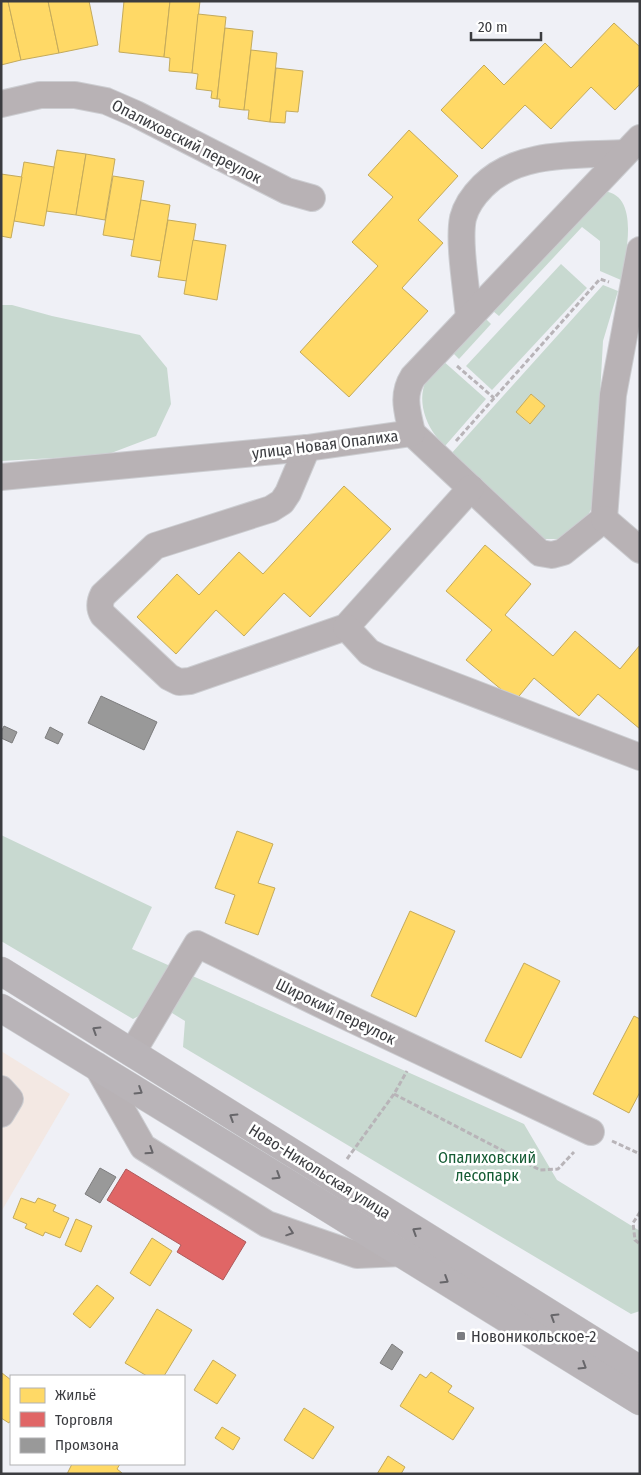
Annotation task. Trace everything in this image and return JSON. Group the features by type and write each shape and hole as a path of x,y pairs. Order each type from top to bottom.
{"main road":[{"name":"Ново-Никольская улица","path":"1,971 640,1370"},
{"name":"Ново-Никольская улица","path":"1,1008 640,1401"}],"street":[{"name":"Опалиховский переулок","path":"1,104 40,95 76,95 106,101 136,114 287,191 312,198"},
{"name":"улица Новая Опалиха","path":"1,477 307,448 412,433 406,401 407,387 413,377 632,146"},
{"path":"470,318 462,244 463,218 473,196 493,176 518,164 632,146"},
{"path":"412,433 540,552 552,555 563,552 604,519 613,395 636,285 640,250"},
{"path":"307,448 288,493 282,502 271,509 155,546 103,595 100,601 100,609 103,615 169,677 179,682 190,681 346,627 471,488"},
{"path":"604,519 640,550"},
{"path":"346,627 369,652 379,657 640,757"},
{"name":"Широкий переулок","path":"132,1053 196,944 591,1132"},
{"path":"97,1066 143,1147 267,1224 357,1255 402,1253"},
{"path":"1,1089 10,1099 1,1114"}],"path":[{"path":"440,459 600,279 636,285"},
{"path":"439,350 494,398"},
{"path":"342,1165 394,1094 540,1170 558,1169 591,1132 640,1154"},
{"path":"640,1212 633,1223 634,1240 640,1244"}],"shaded area":[{"path":"1,1051 70,1094 1,1212"}],"green space":[{"path":"598,191 612,193 621,200 626,210 628,238 621,280 600,271 600,241 582,227 499,316 488,307"},
{"path":"561,264 587,288 492,390 466,366"},
{"path":"603,285 618,291 603,341 594,503 584,524 561,539 538,539 450,455","holes":["531,394 545,406 529,424 516,412"]},
{"path":"1,305 12,305 52,316 140,335 167,368 171,404 156,436 106,455 1,461"},
{"path":"481,314 491,324 459,359 449,349"},
{"path":"442,360 486,399 445,446 432,431 422,403 422,393 425,384 436,365"},
{"name":"Опалиховский лесопарк","path":"1,835 152,907 132,949 524,1124 557,1180 640,1231 640,1311 631,1314 183,1047 185,1021 159,1005 133,1019 1,941"}],"building: Жильё":[{"path":"1,1 8,1 21,60 1,65"},
{"path":"8,1 48,1 59,53 21,60"},
{"path":"48,1 89,1 98,45 59,53"},
{"path":"124,1 170,1 164,57 119,52"},
{"path":"170,1 200,1 192,73 169,71 170,58 164,57"},
{"path":"198,14 226,17 217,99 211,98 212,91 196,89 198,74 192,73"},
{"path":"614,23 640,47 640,84 615,110 591,87 551,129 525,105 482,149 441,110 484,65 504,85 545,43 571,68"},
{"path":"225,28 253,31 244,110 219,107 220,99 217,99"},
{"path":"251,50 277,53 270,122 248,119 249,110 244,110"},
{"path":"276,68 303,71 298,112 286,111 285,123 270,122"},
{"path":"409,130 458,176 418,220 443,243 402,288 428,311 349,397 300,352 378,266 352,242 393,197 368,175"},
{"path":"57,150 86,154 76,215 46,211"},
{"path":"86,154 115,159 105,220 76,215"},
{"path":"24,162 54,167 44,226 14,221"},
{"path":"1,174 22,177 11,238 1,236"},
{"path":"113,176 144,181 134,240 103,235"},
{"path":"141,200 170,205 161,261 131,256"},
{"path":"168,220 196,224 187,281 158,277"},
{"path":"193,240 226,245 217,300 184,294"},
{"path":"531,394 545,406 530,424 516,412"},
{"path":"344,486 391,529 310,617 284,593 244,636 216,610 176,654 137,617 177,574 199,595 239,552 263,574"},
{"path":"485,545 531,584 505,615 553,656 575,631 620,669 640,645 640,729 598,694 579,716 534,678 515,701 466,660 492,630 446,591"},
{"path":"237,831 273,844 258,883 275,888 258,935 225,923 235,895 215,888"},
{"path":"410,911 455,931 416,1017 371,996"},
{"path":"524,963 560,981 521,1058 485,1041"},
{"path":"634,1016 640,1019 640,1092 629,1113 593,1094"},
{"path":"21,1198 35,1203 38,1198 56,1205 53,1211 69,1218 60,1238 45,1232 43,1236 25,1228 27,1224 13,1218"},
{"path":"76,1219 92,1226 81,1252 65,1245"},
{"path":"152,1238 172,1251 150,1286 130,1273"},
{"path":"97,1285 114,1298 90,1328 73,1314"},
{"path":"157,1309 192,1330 165,1375 145,1375 125,1363"},
{"path":"213,1360 236,1375 217,1404 194,1390"},
{"path":"431,1372 452,1386 448,1392 474,1408 453,1440 400,1406 420,1374 426,1378"},
{"path":"2,1373 10,1379 10,1422 9,1423 1,1418"},
{"path":"304,1408 334,1427 313,1459 284,1440"},
{"path":"222,1427 240,1438 233,1450 215,1438"},
{"path":"388,1456 405,1467 401,1474 377,1474"},
{"path":"72,1465 119,1465 117,1469 122,1473 67,1474"}],"building: Торговля":[{"path":"126,1169 246,1242 223,1280 177,1252 181,1245 107,1200"}],"building: Промзона":[{"path":"101,696 157,722 144,750 88,723"},
{"path":"4,726 17,732 12,743 1,738"},
{"path":"50,727 63,734 58,744 45,738"},
{"path":"100,1168 116,1177 100,1203 85,1194"},
{"path":"392,1344 403,1352 392,1370 380,1363"}],"place":[{"name":"Новоникольское-2","path":"461,1336"}]}
